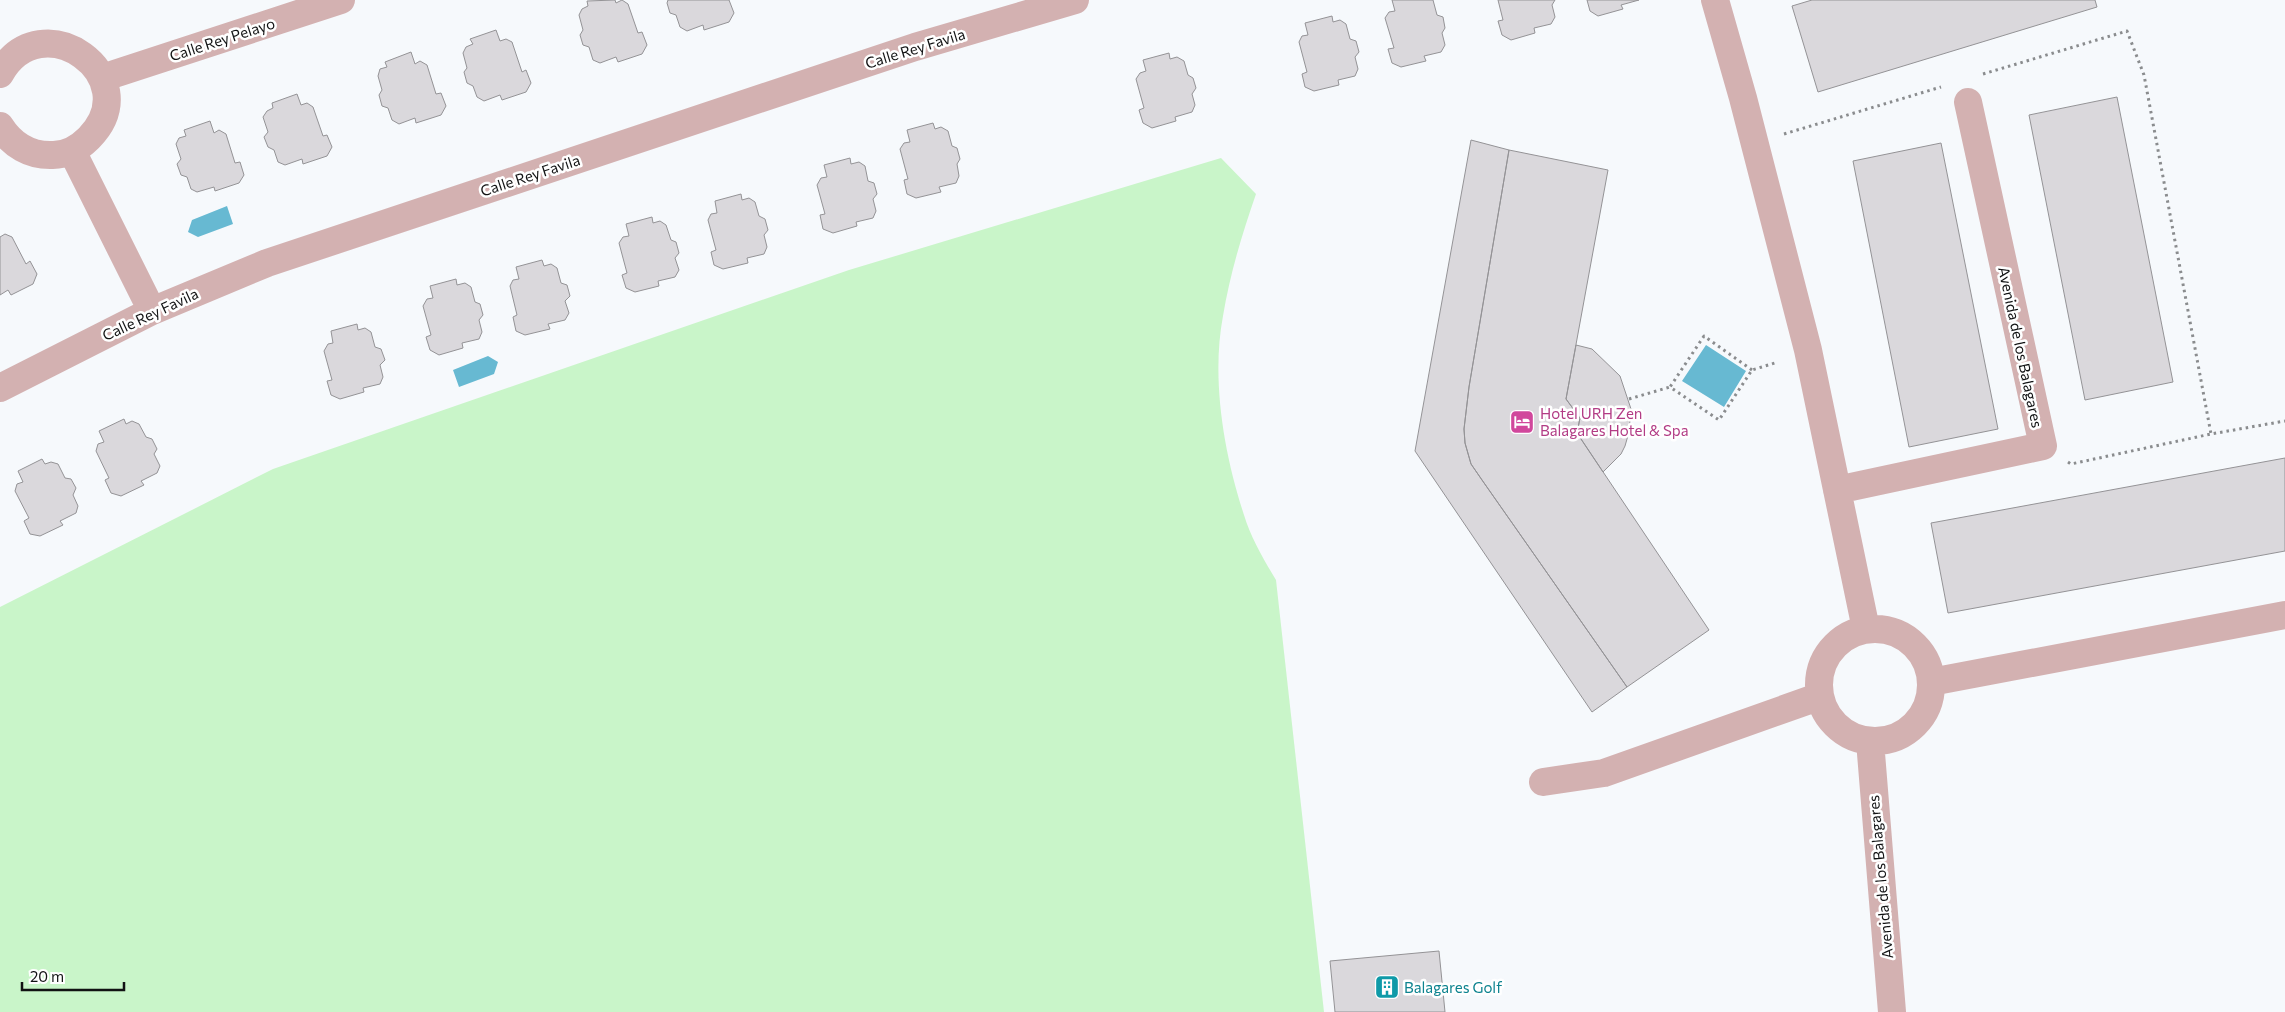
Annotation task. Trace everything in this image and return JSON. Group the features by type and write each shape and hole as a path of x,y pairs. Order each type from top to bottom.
{"street":[{"name":"Calle Rey Pelayo","path":"102,78 341,0"},
{"name":"Calle Rey Favila","path":"0,388 152,311 267,263 915,47 1075,0"},
{"path":"1715,0 1743,98 1808,350 1866,629"},
{"path":"0,74 6,64 23,50 41,43 62,44 86,56 99,70 106,90 106,110 100,127 78,148 61,155 41,156 22,149 8,138 1,128"},
{"name":"Avenida de los Balagares","path":"1837,490 2043,446 1968,102"},
{"path":"72,151 152,311"},
{"path":"1931,682 2285,615"},
{"path":"1866,629 1891,630 1911,641 1924,656 1931,682 1931,695 1924,713 1903,734 1886,741 1870,741 1848,735 1833,723 1818,697 1821,667 1830,650 1848,635 1866,629"},
{"path":"1543,782 1604,773 1818,697"},
{"name":"Avenida de los Balagares","path":"1870,741 1892,1012"}],"path":[{"path":"2127,31 2144,75 2211,434"},
{"path":"1628,398 1670,386 1704,336 1752,370 1719,420 1670,386"},
{"path":"2043,446 2071,464 2211,434 2285,421"}],"green space":[{"path":"1221,158 1256,194 1237,254 1226,300 1218,365 1219,391 1225,442 1237,492 1250,532 1276,580 1324,1012 0,1012 0,607 273,469 849,270"}],"water":[{"path":"227,206 233,224 198,237 188,232 192,220"},
{"path":"1706,345 1746,371 1724,407 1682,381"},
{"path":"488,356 498,362 494,374 459,387 453,370"}],"building":[{"path":"615,0 616,3 622,0 628,4 638,33 642,32 647,45 642,54 618,62 616,57 600,63 593,60 589,47 583,45 580,35 583,30 579,15 582,9 588,6 587,1"},
{"path":"668,0 729,0 734,13 729,22 704,30 703,25 687,31 680,27 676,15 670,13"},
{"path":"1392,0 1433,0 1437,15 1443,17 1445,28 1442,33 1445,45 1441,52 1424,56 1426,61 1401,67 1392,63 1388,49 1394,48 1385,18 1389,12 1395,11"},
{"path":"1498,0 1555,0 1552,5 1555,17 1551,24 1534,28 1535,33 1511,40 1502,35 1498,21 1503,20"},
{"path":"1587,0 1639,0 1621,5 1623,9 1598,16 1590,11"},
{"path":"1812,0 2095,0 2097,7 1818,92 1792,6"},
{"path":"1332,16 1333,22 1340,20 1346,24 1350,39 1356,41 1359,52 1355,57 1358,69 1355,76 1338,80 1339,85 1314,91 1305,87 1302,74 1307,72 1299,42 1302,36 1308,35 1305,23"},
{"path":"496,30 500,41 506,39 512,42 522,72 526,70 531,83 526,92 502,100 500,95 484,101 477,97 473,86 467,83 464,72 467,68 463,53 466,47 473,44 470,39"},
{"path":"411,52 415,64 420,61 427,65 436,94 441,93 446,106 441,115 416,123 415,118 399,124 392,120 388,108 382,106 379,95 382,90 378,76 380,69 387,67 385,62"},
{"path":"1169,53 1170,59 1177,57 1184,61 1188,75 1193,78 1196,88 1192,94 1195,105 1192,112 1175,117 1176,121 1152,128 1143,123 1139,110 1144,108 1136,79 1140,73 1146,71 1143,60"},
{"path":"297,94 301,105 307,103 313,107 323,136 327,135 332,147 327,156 303,164 302,159 285,165 278,162 274,150 268,147 264,137 268,132 263,117 267,111 273,108 272,103"},
{"path":"2117,97 2173,382 2085,400 2029,115"},
{"path":"210,121 214,133 219,130 226,134 235,163 240,162 244,175 239,183 215,191 214,187 197,192 191,189 187,177 181,175 177,164 181,159 176,144 179,138 186,136 184,130"},
{"path":"933,123 935,129 941,127 948,131 952,146 957,148 960,159 957,164 959,176 956,183 939,187 941,192 916,198 907,194 904,180 908,179 900,149 904,143 910,142 907,130"},
{"path":"1471,140 1509,150 1469,387 1464,429 1465,443 1471,464 1627,687 1592,712 1415,451"},
{"path":"1941,143 1998,429 1909,447 1853,161"},
{"name":"Hotel URH Zen Balagares Hotel & Spa","path":"1509,150 1608,170 1566,399 1580,418 1577,433 1709,630 1627,687 1471,464 1465,443 1464,429 1469,387"},
{"path":"850,158 851,164 859,162 865,166 868,181 874,183 877,194 873,199 876,211 873,218 856,222 857,226 833,233 823,229 820,215 825,214 817,185 821,178 827,177 824,165"},
{"path":"741,194 742,200 749,198 755,202 759,216 765,219 768,230 764,235 767,247 764,254 747,258 748,263 723,269 714,265 711,252 716,250 708,220 711,214 717,213 715,201"},
{"path":"652,217 653,223 660,221 666,225 671,240 676,242 679,253 675,258 679,270 675,277 658,281 659,286 635,292 626,288 622,275 627,273 619,243 623,237 629,236 626,224"},
{"path":"5,234 12,237 26,264 30,261 37,274 33,284 11,295 8,290 0,295 0,237"},
{"path":"542,260 544,266 551,264 557,268 561,283 567,285 570,296 565,301 569,313 565,320 548,324 550,329 525,335 516,331 513,317 517,315 510,286 513,280 519,279 516,267"},
{"path":"456,279 457,285 465,283 471,287 475,302 480,304 483,315 479,320 482,332 479,339 462,343 463,348 439,355 430,350 426,337 431,335 423,306 427,299 433,298 430,286"},
{"path":"357,324 358,330 365,328 371,332 375,347 381,349 385,360 380,365 383,377 380,384 363,388 364,392 340,399 331,395 327,381 332,380 324,351 328,344 333,343 331,331"},
{"path":"1576,345 1592,349 1620,376 1631,409 1629,432 1625,446 1621,454 1603,472 1577,433 1580,418 1566,399"},
{"path":"124,419 126,424 132,421 139,424 146,437 152,439 157,449 154,454 160,466 157,473 141,481 144,485 121,496 111,493 105,480 109,478 96,451 98,444 104,442 99,431"},
{"path":"2285,458 2285,551 1948,613 1931,523"},
{"path":"42,459 45,464 51,462 58,464 65,478 71,479 76,488 73,495 78,506 76,513 60,521 63,525 40,536 30,534 24,521 29,518 15,491 17,484 23,482 18,471"},
{"name":"Balagares Golf","path":"1439,951 1445,1012 1335,1012 1330,961"}],"place":[{"name":"Hotel URH Zen Balagares Hotel & Spa","path":"1522,422"},
{"name":"Balagares Golf","path":"1387,987"}]}
